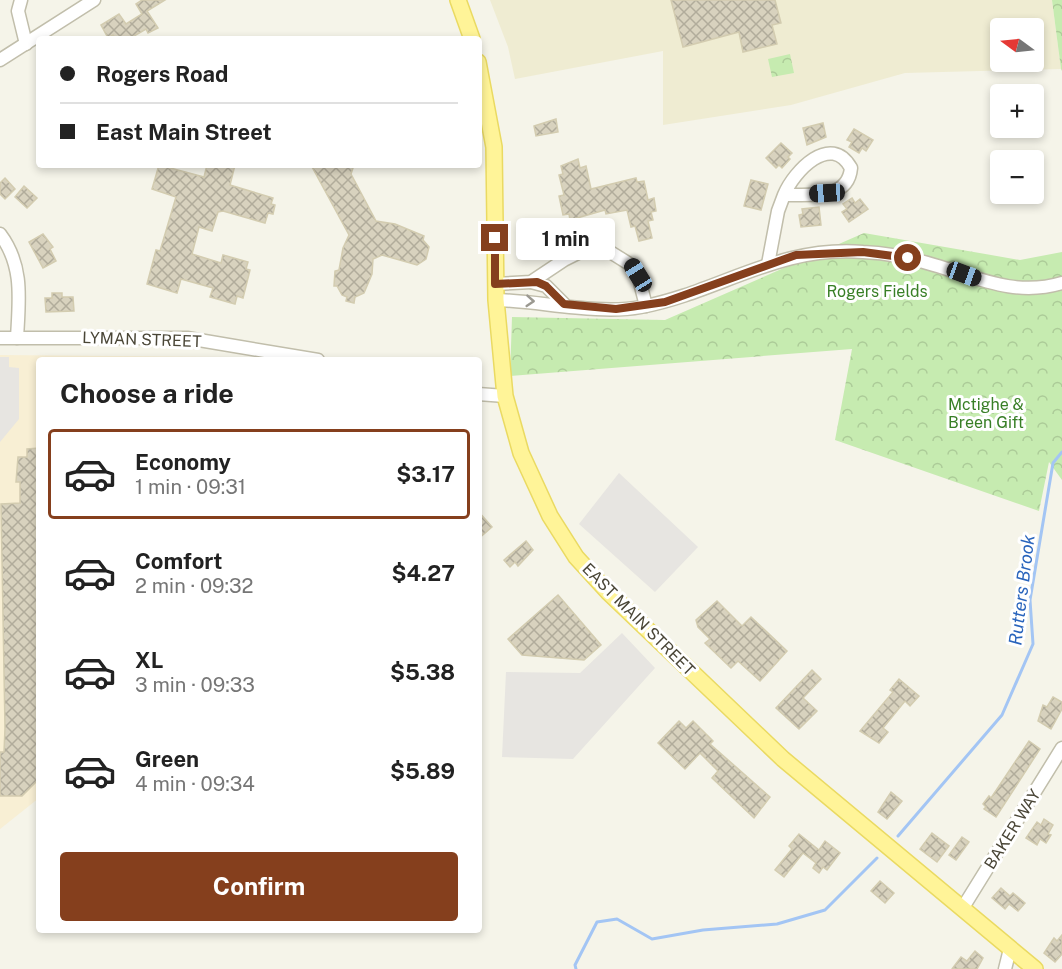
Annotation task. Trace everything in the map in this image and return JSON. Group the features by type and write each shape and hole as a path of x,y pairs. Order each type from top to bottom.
{"main road":[{"path":"458,0 471,36"},
{"name":"EAST MAIN STREET","path":"482,83 494,147 496,292 505,396 521,453 550,516 580,562 783,759 1035,969"}],"street":[{"path":"21,0 18,11 26,44"},
{"path":"38,36 94,0"},
{"path":"0,60 36,38"},
{"path":"768,264 778,212 784,195 795,175 820,156 831,153 842,156 851,168 849,181 837,192 784,195"},
{"path":"0,234 17,264 19,285 17,338"},
{"path":"496,292 531,282 564,260 585,250 607,250 631,264 638,275 646,306"},
{"path":"496,292 564,304 616,309 646,306 698,292 768,264 820,252 863,252 908,258 1018,289 1062,283"},
{"path":"531,282 546,286 564,304"},
{"name":"LYMAN STREET","path":"0,338 187,338 300,357"},
{"path":"482,394 505,396"},
{"name":"BAKER WAY","path":"962,909 1062,748"},
{"path":"1005,969 1010,949"}],"shaded area":[{"path":"490,0 1052,0 1061,69 1044,69 1044,18 990,18 990,71 905,73 791,105 663,125 663,51 515,79 508,47"},
{"path":"0,355 229,357 36,357 36,800 0,829"},
{"path":"0,357 9,357 9,367 19,368 19,419 0,442"},
{"path":"619,473 698,547 655,592 579,524"},
{"path":"622,633 655,668 573,759 502,757 506,672 580,673"}],"green space":[{"path":"1052,0 1062,0 1062,71 1061,69"},
{"path":"790,54 794,73 772,77 768,59"},
{"path":"864,233 1020,260 1062,252 1062,480 1049,462 1039,511 835,440 852,349 510,376 512,317 665,320"}],"building":[{"path":"142,0 165,0 147,11 158,28 148,33 146,29 134,36 107,36 101,25 119,14 126,24 142,14 136,4"},
{"path":"671,0 775,0 781,23 772,25 777,44 743,52 739,32 683,47"},
{"path":"556,119 558,132 536,136 534,126"},
{"path":"823,123 826,137 807,145 803,128"},
{"path":"854,129 873,140 866,151 862,148 859,153 849,147 852,142 847,140"},
{"path":"781,143 792,153 782,168 779,165 776,168 766,158"},
{"path":"578,159 580,168 586,166 591,189 636,178 637,182 644,181 648,200 654,198 656,211 651,212 653,220 648,221 652,238 639,241 635,226 631,227 627,210 606,214 605,210 570,220 569,214 563,215 559,196 564,195 559,175 563,174 561,166"},
{"path":"158,168 170,168 204,177 206,168 234,168 230,185 273,198 271,204 275,205 273,214 268,213 265,223 223,211 218,212 212,231 199,227 192,254 221,263 223,255 248,262 246,269 250,270 243,298 237,296 235,304 210,297 213,288 181,279 177,293 147,284 156,250 160,251 176,197 152,189"},
{"path":"313,168 353,168 351,174 376,221 395,224 424,236 423,240 429,247 426,259 417,265 382,255 373,259 372,274 364,293 355,297 354,303 346,301 347,297 342,295 337,286 334,286 335,271 339,270 343,248 349,235"},
{"path":"5,178 15,189 5,199 0,194 0,183"},
{"path":"751,180 768,184 761,210 744,206"},
{"path":"24,186 37,198 27,208 15,197"},
{"path":"852,198 855,203 860,199 868,209 849,222 842,212 847,209 843,204"},
{"path":"819,207 821,225 801,227 799,215 803,214 802,209"},
{"path":"43,234 53,247 50,249 56,261 43,268 29,242"},
{"path":"52,293 62,293 62,297 73,297 74,311 46,312 45,298 52,298"},
{"path":"36,448 36,782 22,796 0,796 0,752 4,752 5,728 1,504 20,503 20,482 16,482 18,457 27,457 27,449"},
{"path":"482,516 492,527 482,536"},
{"path":"526,541 533,550 518,566 515,562 510,567 504,560"},
{"path":"558,595 601,645 584,660 522,655 508,639"},
{"path":"717,601 742,626 751,617 787,651 760,681 738,661 731,668 705,643 710,639 698,627 696,620"},
{"path":"812,670 821,679 803,698 817,711 799,729 776,708"},
{"path":"899,679 919,696 910,706 905,701 883,728 888,732 879,743 860,731 893,692 890,690"},
{"path":"1053,697 1062,702 1062,709 1051,729 1038,721 1043,705 1047,707"},
{"path":"679,721 686,728 693,721 713,741 710,744 770,797 754,818 712,778 718,771 700,753 685,769 658,743"},
{"path":"1029,741 1040,749 996,817 984,809 986,807 983,804 989,796 991,798"},
{"path":"891,792 902,801 887,819 878,812"},
{"path":"1044,819 1053,825 1048,834 1051,835 1046,843 1040,839 1037,845 1026,838 1037,822 1041,825"},
{"path":"932,833 949,846 937,862 920,849"},
{"path":"799,834 819,850 825,841 840,853 827,870 823,867 819,873 813,868 816,863 803,853 784,877 775,870 792,849 789,846"},
{"path":"962,837 969,842 956,860 949,855"},
{"path":"880,881 894,893 885,903 871,891"},
{"path":"1001,888 1010,896 1013,893 1025,903 1018,911 1009,904 1005,909 992,898"},
{"path":"1062,935 1062,954 1055,962 1044,953 1054,938 1057,941"},
{"path":"975,951 983,958 977,969 952,969 961,957 967,961"}],"waterway":[{"name":"Rutters Brook","path":"898,836 1002,715 1033,644 1030,600 1053,463 1062,452"},
{"name":"Rutters Brook","path":"576,969 575,965 597,922 617,919 652,939 703,930 777,924 825,910 877,858"}],"route":[{"path":"495,238 495,284 537,282 546,286 564,304 616,309 637,308 665,302 796,255 820,252 863,252 908,258"}],"park label":[{"name":"Rogers Fields","path":"877,291"},
{"name":"Mctighe & Breen Gift","path":"986,413"}]}
